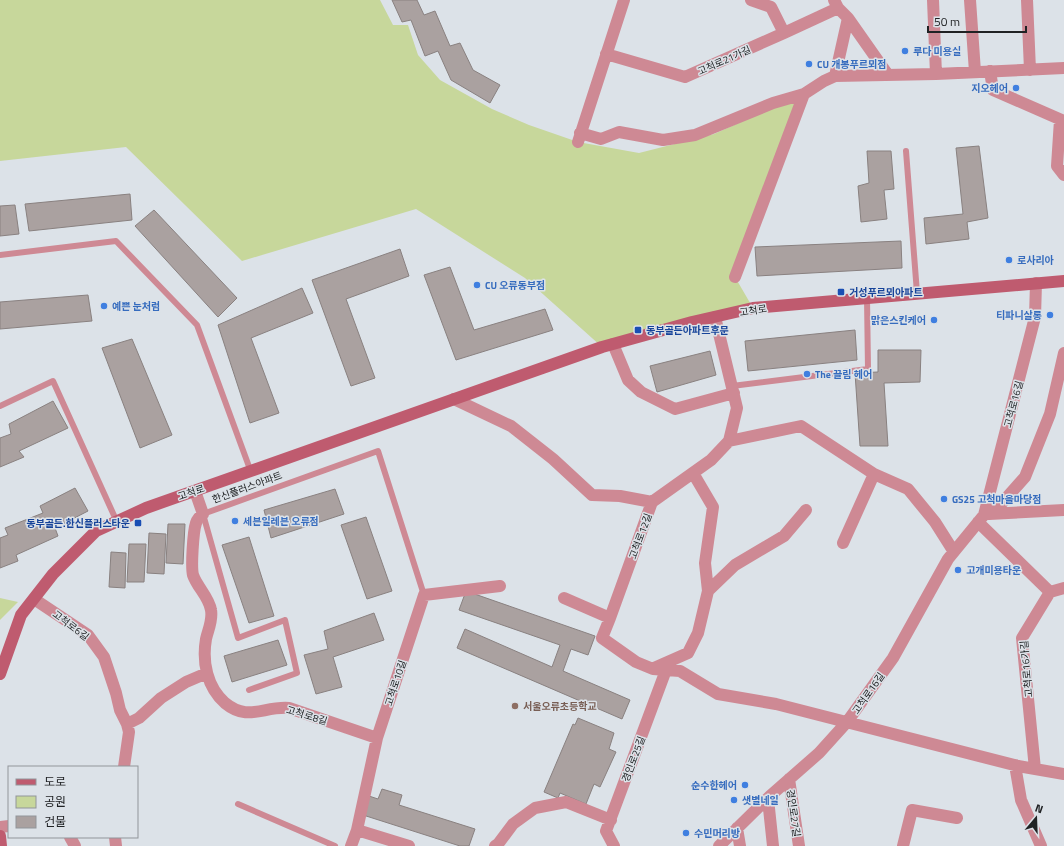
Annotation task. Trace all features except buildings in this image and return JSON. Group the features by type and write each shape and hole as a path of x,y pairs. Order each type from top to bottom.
{"main road":[{"name":"고척로","path":"0,674 21,615 53,574 96,532 146,508 613,344 715,317 753,308 1064,281"},
{"path":"0,836 1,846"}],"street":[{"path":"624,0 579,138 601,139 619,132 662,140 695,135 773,103 804,94 835,76 936,74 1064,68"},
{"path":"751,0 771,7 784,33"},
{"path":"933,0 936,74"},
{"path":"970,0 975,72"},
{"path":"1027,0 1030,70"},
{"path":"836,4 848,18 888,75"},
{"name":"고척로21가길","path":"606,54 685,77 784,33 836,4"},
{"path":"835,76 848,18"},
{"path":"990,72 993,90 1062,121 1057,166 1064,175"},
{"path":"735,277 804,94"},
{"name":"고척로16길","path":"719,846 789,779 819,753 848,722 893,658 948,559 985,517 1035,317 1036,284"},
{"name":"고척로12길","path":"666,670 652,669 636,662 602,638 652,502 711,460 729,441 737,408 715,317"},
{"path":"613,344 628,380 641,392 675,409 733,390"},
{"path":"985,517 1025,477 1050,414 1064,353"},
{"path":"454,399 511,426 553,459 592,495 620,496 652,502"},
{"path":"729,441 801,426 874,474 908,489 935,522 954,552"},
{"path":"652,669 688,653 698,633 708,590 705,563 713,507 693,473"},
{"path":"844,543 874,474"},
{"path":"195,491 203,514"},
{"path":"708,590 735,565 784,536 806,510"},
{"path":"985,517 1064,510"},
{"name":"고척로8길","path":"203,514 196,523 192,561 193,574 212,610 204,654 208,680 215,692 225,702 238,711 250,713 278,707 289,708 377,738"},
{"path":"985,517 1050,592 1064,588"},
{"path":"424,595 500,586"},
{"name":"고척로16가길","path":"1035,769 1022,638 1050,592"},
{"name":"고척로10길","path":"351,846 358,830 377,738 424,595"},
{"path":"564,598 610,618"},
{"name":"고척로6길","path":"34,599 88,636 104,657 120,710 129,732 124,766"},
{"name":"고척로16길","path":"666,670 680,671 718,694 776,704 848,722"},
{"name":"경인로25길","path":"614,846 606,831 666,670"},
{"path":"127,724 140,718 161,698 186,682 207,674"},
{"path":"848,722 1015,765 1064,774"},
{"path":"1015,765 1021,800 1041,846"},
{"name":"경인로27길","path":"789,779 799,846"},
{"path":"768,799 773,846"},
{"path":"495,846 513,824 535,808 566,802 610,820"},
{"path":"903,846 912,810 957,818"},
{"path":"737,828 740,846"},
{"path":"358,830 409,846"}],"lane":[{"path":"906,152 917,293"},
{"path":"0,255 116,241 197,325 251,472"},
{"path":"733,390 868,369 867,298"},
{"path":"0,406 53,381 117,522"},
{"name":"한신플러스아파트","path":"249,690 297,673 285,620 238,638 203,514 378,451 424,595"},
{"path":"238,804 336,846"}],"green space":[{"path":"0,0 380,0 393,25 408,25 418,55 440,80 492,109 529,125 578,142 639,153 714,134 804,94 735,277 753,308 602,347 525,278 416,209 242,261 126,147 0,161"},
{"path":"0,598 18,602 0,620"}],"place":[{"name":"루다 미용실","path":"905,51"},
{"name":"CU 개봉푸르뫼점","path":"809,64"},
{"name":"지오헤어","path":"1016,88"},
{"name":"로사리아","path":"1009,260"},
{"name":"CU 오류동부점","path":"477,285"},
{"name":"거성푸르뫼아파트","path":"841,292"},
{"name":"예쁜 눈처럼","path":"104,306"},
{"name":"티파니살롱","path":"1050,315"},
{"name":"맑은스킨케어","path":"934,320"},
{"name":"동부골든아파트후문","path":"638,330"},
{"name":"The 끌림 헤어","path":"807,374"},
{"name":"GS25 고척마을마당점","path":"944,499"},
{"name":"세븐일레븐 오류점","path":"235,521"},
{"name":"동부골든.한신플러스타운","path":"138,523"},
{"name":"고개미용타운","path":"958,570"},
{"name":"서울오류초등학교","path":"515,706"},
{"name":"순수한헤어","path":"745,785"},
{"name":"샛별네일","path":"734,800"},
{"name":"수민머리방","path":"686,833"}]}
